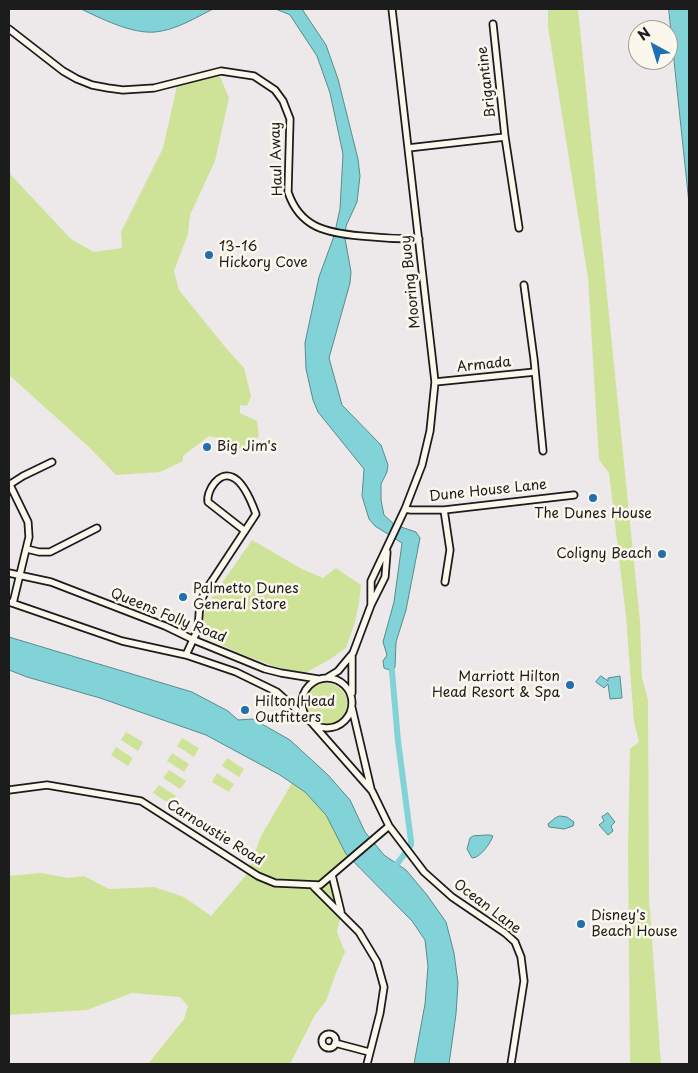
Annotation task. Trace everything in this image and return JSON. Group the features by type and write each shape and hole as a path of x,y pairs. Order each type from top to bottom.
{"street":[{"name":"Mooring Buoy","path":"371,605 371,581 405,509 422,464 430,431 435,382 392,9"},
{"name":"Brigantine","path":"493,24 505,137 518,228"},
{"name":"Haul Away","path":"9,29 77,80 100,87 123,90 154,88 222,71 254,76 275,90 283,101 290,119 288,192 292,202 307,221 330,232 387,239 419,239"},
{"path":"408,148 505,137"},
{"path":"524,285 543,451"},
{"name":"Armada","path":"435,382 535,372"},
{"path":"11,602 29,537 28,522 9,484 52,462"},
{"path":"186,655 194,640 200,621 200,602 256,514 252,500 234,477 222,477 209,489 208,502 245,531"},
{"name":"Dune House Lane","path":"405,509 444,510 574,495"},
{"path":"444,510 450,550 446,582"},
{"path":"26,549 50,552 97,528"},
{"name":"Mooring Buoy","path":"328,677 338,671 352,653 371,605 385,577 388,545"},
{"name":"Queens Folly Road","path":"9,573 51,582 165,626 194,640 273,672 318,679"},
{"name":"Queens Folly Road","path":"11,602 122,641 186,655 236,672 277,692 310,722"},
{"name":"Mooring Buoy","path":"352,653 352,699"},
{"path":"328,677 342,682 350,693 352,708 346,719 335,727 323,728 310,722 302,707 302,696 310,684 318,679 328,677"},
{"name":"Ocean Lane","path":"352,708 372,791 389,826 400,842 428,876 452,897 512,938 518,949 524,968 524,981 511,1064"},
{"name":"Ocean Lane","path":"310,722 372,791"},
{"name":"Carnoustie Road","path":"9,790 47,785 141,801 258,876 275,883 320,885 389,826"},
{"path":"332,876 341,914"},
{"path":"312,885 359,932 377,962 384,987 380,1014 367,1064"},
{"path":"335,1043 370,1052"}],"green space":[{"path":"548,9 578,9 640,621 642,678 648,700 649,898 661,1064 630,1064 628,848 630,749 639,742 634,722 626,617 609,473 599,460 588,278 548,27"},
{"path":"219,74 229,98 215,161 190,215 188,234 174,271 179,290 244,368 251,396 247,406 240,405 240,413 257,421 259,436 245,451 223,439 209,436 183,456 183,461 160,472 116,475 90,448 9,375 9,173 71,239 94,252 122,248 121,232 163,148 177,86"},
{"path":"252,540 302,569 323,578 336,568 361,585 355,622 346,648 305,673 276,667 204,637 201,628 206,606"},
{"path":"322,683 330,683 341,689 347,704 341,719 330,725 322,725 311,719 305,708 305,700 311,689"},
{"path":"126,732 143,742 138,751 121,740"},
{"path":"182,738 199,748 194,757 177,746"},
{"path":"116,747 133,758 128,766 111,755"},
{"path":"172,753 189,764 184,772 167,761"},
{"path":"227,758 244,769 239,777 222,766"},
{"path":"169,770 186,781 180,789 163,778"},
{"path":"217,773 234,784 229,792 212,782"},
{"path":"292,783 305,792 326,815 348,856 334,868 338,893 343,905 337,932 345,952 326,1001 315,1015 290,1064 148,1064 184,1019 188,1006 180,997 132,993 87,1010 9,1015 9,876 41,873 68,878 84,876 109,889 154,887 184,897 211,916 247,874 261,836"},
{"path":"159,785 176,796 170,804 153,793"}],"water":[{"path":"81,9 213,9 178,26 163,31 146,32 127,28"},
{"path":"276,9 302,9 326,45 338,79 358,159 360,176 357,202 346,226 345,238 351,272 350,283 329,358 342,405 381,445 388,465 381,484 381,500 384,515 395,525 416,532 420,538 406,610 396,642 395,667 392,671 384,668 383,661 387,655 383,642 394,602 402,543 375,526 369,519 362,496 364,469 318,412 313,400 306,369 305,343 319,277 334,236 340,209 343,154 330,93 317,56 290,15"},
{"path":"669,9 689,9 689,203 675,70 678,70 678,20 670,20"},
{"path":"9,637 192,692 228,711 238,720 253,719 290,740 328,775 350,800 365,832 384,855 406,870 446,922 454,953 458,983 449,1064 414,1064 425,1004 428,966 425,940 412,921 346,854 326,815 305,792 280,775 206,735 100,698 9,670"},
{"path":"601,676 608,681 608,678 620,676 622,698 610,699 608,684 604,688 596,682"},
{"path":"608,813 615,822 611,826 613,831 608,835 599,825 604,821 602,817"},
{"path":"560,816 567,817 574,822 573,826 564,829 549,827 548,824"},
{"path":"473,836 493,836 487,846 478,856 472,858 467,849 470,838"}],"waterway":[{"path":"392,671 398,741 411,841 411,845 397,864"}],"place":[{"name":"13-16 Hickory Cove","path":"209,255"},
{"name":"Big Jim's","path":"207,447"},
{"name":"The Dunes House","path":"593,498"},
{"name":"Coligny Beach","path":"662,554"},
{"name":"Palmetto Dunes General Store","path":"183,597"},
{"name":"Marriott Hilton Head Resort & Spa","path":"570,685"},
{"name":"Hilton Head Outfitters","path":"245,710"},
{"name":"Disney's Beach House","path":"581,924"}]}
